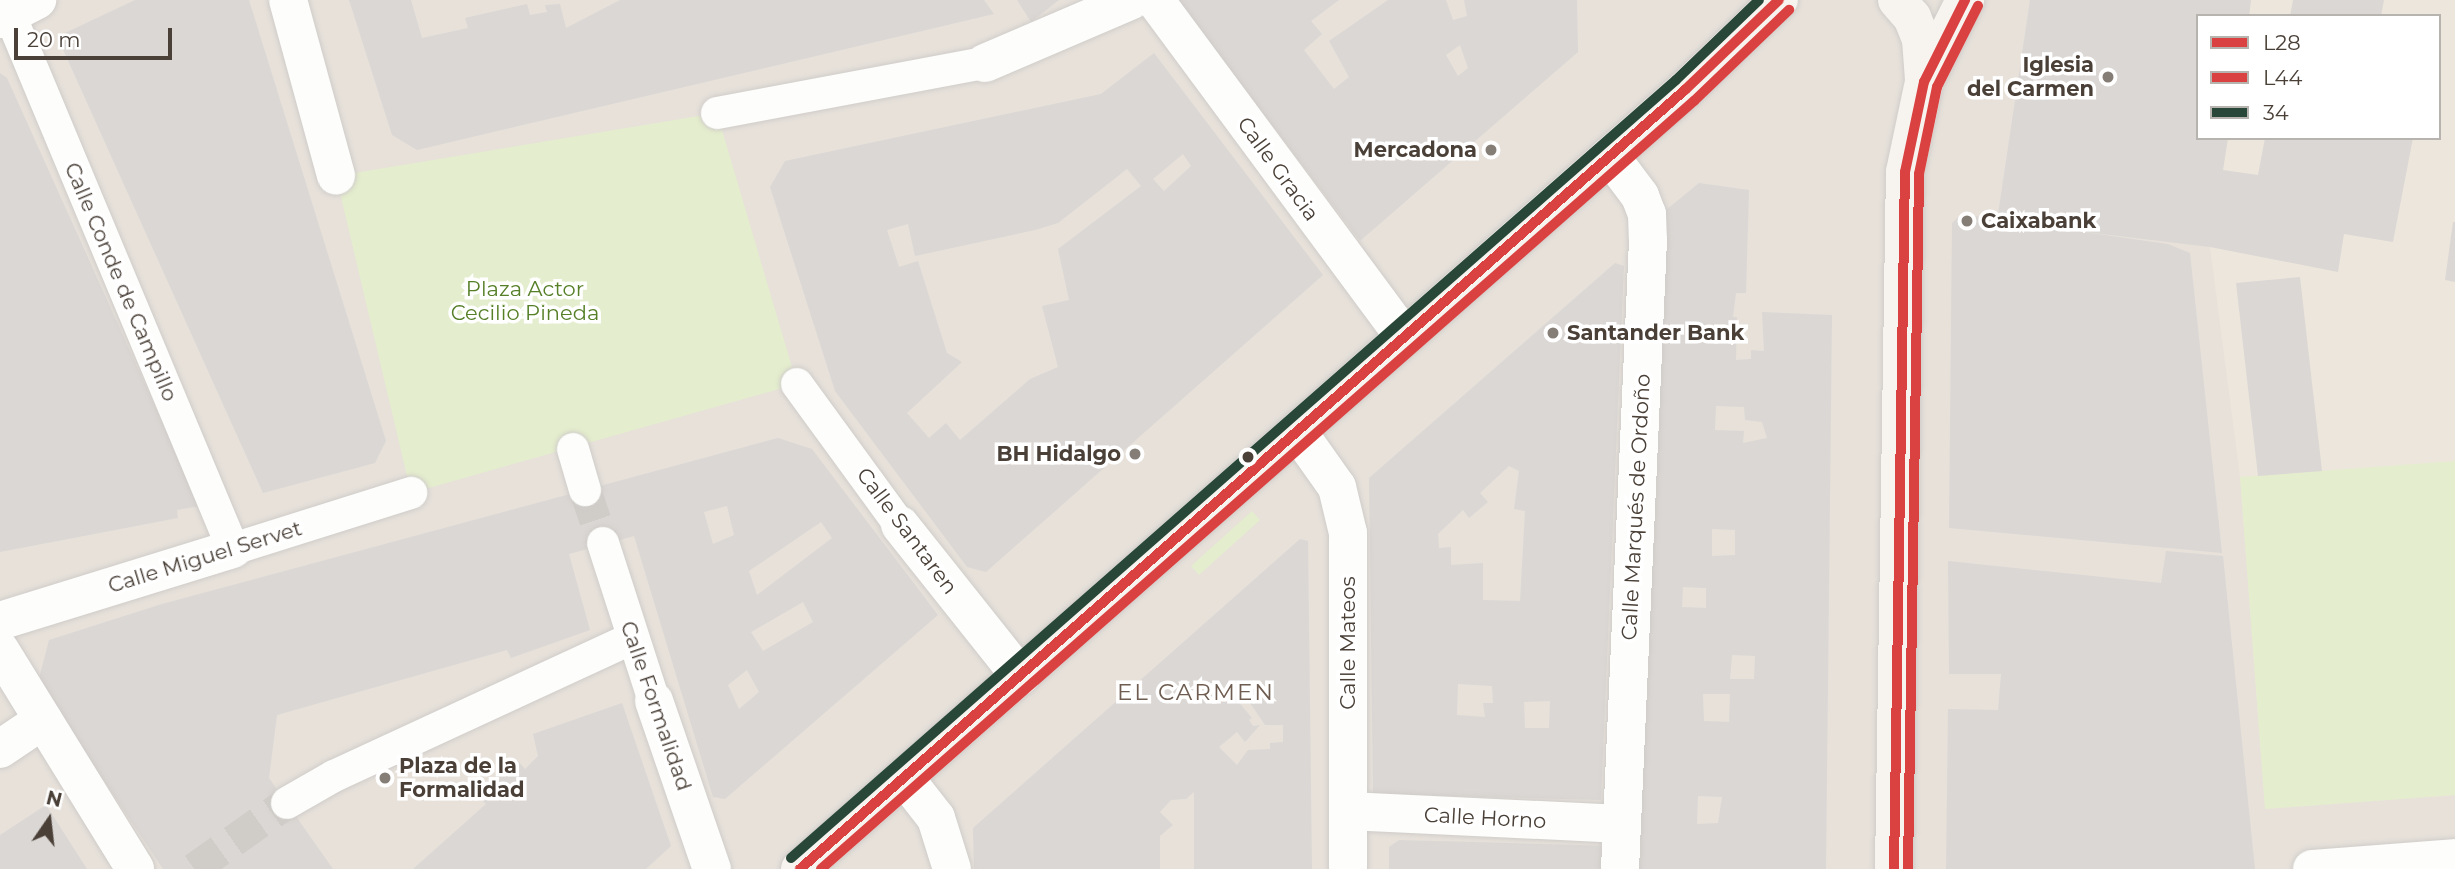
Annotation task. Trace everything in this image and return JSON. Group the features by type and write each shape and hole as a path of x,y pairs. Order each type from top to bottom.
{"main road":[{"path":"800,869 1685,90 1779,0"},
{"path":"1894,869 1905,172 1924,82 1922,39 1912,17 1897,0"},
{"path":"1924,82 1965,0"}],"street":[{"path":"288,0 336,176"},
{"path":"717,113 985,62 1132,0"},
{"name":"Calle Gracia","path":"1155,0 1404,337"},
{"name":"Calle Conde de Campillo","path":"16,11 233,549"},
{"name":"Calle Marqués de Ordoño","path":"1610,156 1640,196 1647,214 1648,240 1620,869"},
{"name":"Calle Santaren","path":"797,384 900,525 1020,676"},
{"name":"Calle Mateos","path":"1298,432 1337,486 1348,533 1348,869"},
{"path":"573,449 585,490"},
{"name":"Calle Miguel Servet","path":"0,621 411,493"},
{"name":"Calle Formalidad","path":"603,543 712,869"},
{"path":"287,803 334,775 633,638"},
{"path":"0,650 135,869"},
{"path":"0,749 43,720"},
{"path":"904,778 936,818 952,869"},
{"name":"Calle Horno","path":"1348,811 1622,824"},
{"path":"2312,869 2455,858"}],"shaded area":[{"path":"0,0 2455,0 2455,869 0,869"},
{"path":"2251,0 2455,0 2455,795 2265,809 2240,477 2210,247 2228,140 2441,140 2441,14 2249,14"}],"green space":[{"name":"Plaza Actor Cecilio Pineda","path":"717,113 797,384 411,493 336,176"},
{"path":"2455,461 2455,795 2265,809 2240,477"},
{"path":"1252,511 1260,520 1199,575 1191,566"}],"building":[{"path":"135,0 249,0 386,441 375,463 263,493 61,45 65,33"},
{"path":"349,0 411,0 422,38 468,28 465,18 527,4 530,15 547,12 545,5 560,4 566,28 620,0 984,0 994,14 417,150 392,135"},
{"path":"1017,0 1059,0 1031,22"},
{"path":"1177,0 1339,0 1311,21 1322,34 1304,50 1334,89 1349,77 1329,41 1388,0 1446,0 1453,20 1467,16 1464,0 1577,0 1578,52 1360,241","holes":["1460,45 1468,68 1458,76 1446,55"]},
{"path":"2030,0 2251,0 2249,14 2196,14 2196,140 2228,140 2223,170 2258,175 2265,140 2413,140 2393,242 2344,234 2338,272 2210,247 2076,231 2168,244 2190,253 2222,553 1949,528 1952,223 1963,213 1997,221"},
{"path":"2293,0 2384,0 2381,14 2290,14"},
{"path":"1154,53 1323,275 986,572 967,567 835,391 770,187 785,161 1101,94","holes":["1183,154 1191,166 1164,191 1153,179","1127,169 1141,186 1058,249 1069,300 1042,306 1058,367 1030,379 960,440 946,423 929,438 907,413 962,362 947,353 918,261 899,267 887,230 908,224 915,256 1035,230 1058,223"]},
{"path":"0,73 7,78 200,506 177,510 178,518 0,552"},
{"path":"1699,183 1749,190 1746,293 1736,293 1733,317 1737,317 1736,360 1751,359 1751,350 1764,351 1762,312 1832,315 1826,869 1637,869 1666,210","holes":["1716,406 1744,407 1745,420 1762,422 1767,438 1743,443 1744,431 1715,430","1712,529 1735,530 1735,555 1712,556","1683,587 1706,588 1706,608 1682,607","1732,655 1755,656 1754,679 1730,679","1703,694 1730,694 1729,722 1704,721","1698,796 1722,797 1718,823 1697,824"]},
{"path":"2455,222 2455,282 2445,280"},
{"path":"1615,263 1624,266 1601,800 1373,794 1369,478","holes":["1509,466 1519,471 1514,509 1525,511 1520,601 1483,600 1483,563 1451,565 1451,547 1439,548 1438,534 1463,510 1469,518 1488,502 1480,493","1458,684 1492,686 1493,703 1483,703 1485,717 1457,715","1550,701 1549,728 1525,728 1524,702"]},
{"path":"2300,277 2322,471 2258,476 2236,283"},
{"path":"778,438 812,449 938,615 725,799 713,797 634,536 569,554 590,630 511,658 507,650 277,715 269,778 333,869 163,869 38,682 49,640 162,604","holes":["727,506 734,535 713,544 704,512","821,522 832,538 757,595 749,571","803,602 813,622 763,651 751,632","747,670 759,692 739,709 728,685"]},
{"path":"1300,539 1308,541 1312,869 1194,869 1194,792 1186,799 1171,800 1160,812 1173,825 1160,836 1160,869 974,869 973,828","holes":["1239,687 1265,725 1283,725 1283,742 1270,743 1270,749 1248,750 1237,765 1219,747 1237,732 1245,742 1260,725 1253,726 1249,720 1252,718 1231,693"]},
{"path":"2166,551 2223,556 2255,869 1946,869 1948,709 1998,710 2001,674 1949,674 1948,561 2161,583"},
{"path":"622,703 671,846 646,869 413,869 486,804 476,794 517,760 525,769 538,756 533,734"},
{"path":"46,805 87,869 0,869 0,835"},
{"path":"1399,840 1612,846 1610,869 1389,869 1389,847"}],"tunnel":[{"path":"585,490 603,543"},
{"path":"194,869 287,803"}],"transit line":[{"name":"34","path":"791,858 1676,80 1759,0"},
{"name":"L28","path":"800,869 1685,90 1779,0"},
{"name":"L28","path":"1894,869 1905,172 1924,82 1965,0"},
{"name":"L44","path":"1908,869 1919,174 1937,87 1978,6"},
{"name":"L44","path":"821,869 1694,101 1789,10"}],"place":[{"name":"Iglesia del Carmen","path":"2108,77"},
{"name":"Mercadona","path":"1491,150"},
{"name":"Caixabank","path":"1967,221"},
{"name":"Santander Bank","path":"1553,333"},
{"name":"BH Hidalgo","path":"1135,454"},
{"name":"Plaza de la Formalidad","path":"385,778"}],"district":[{"name":"EL CARMEN","path":"1196,692"}]}
